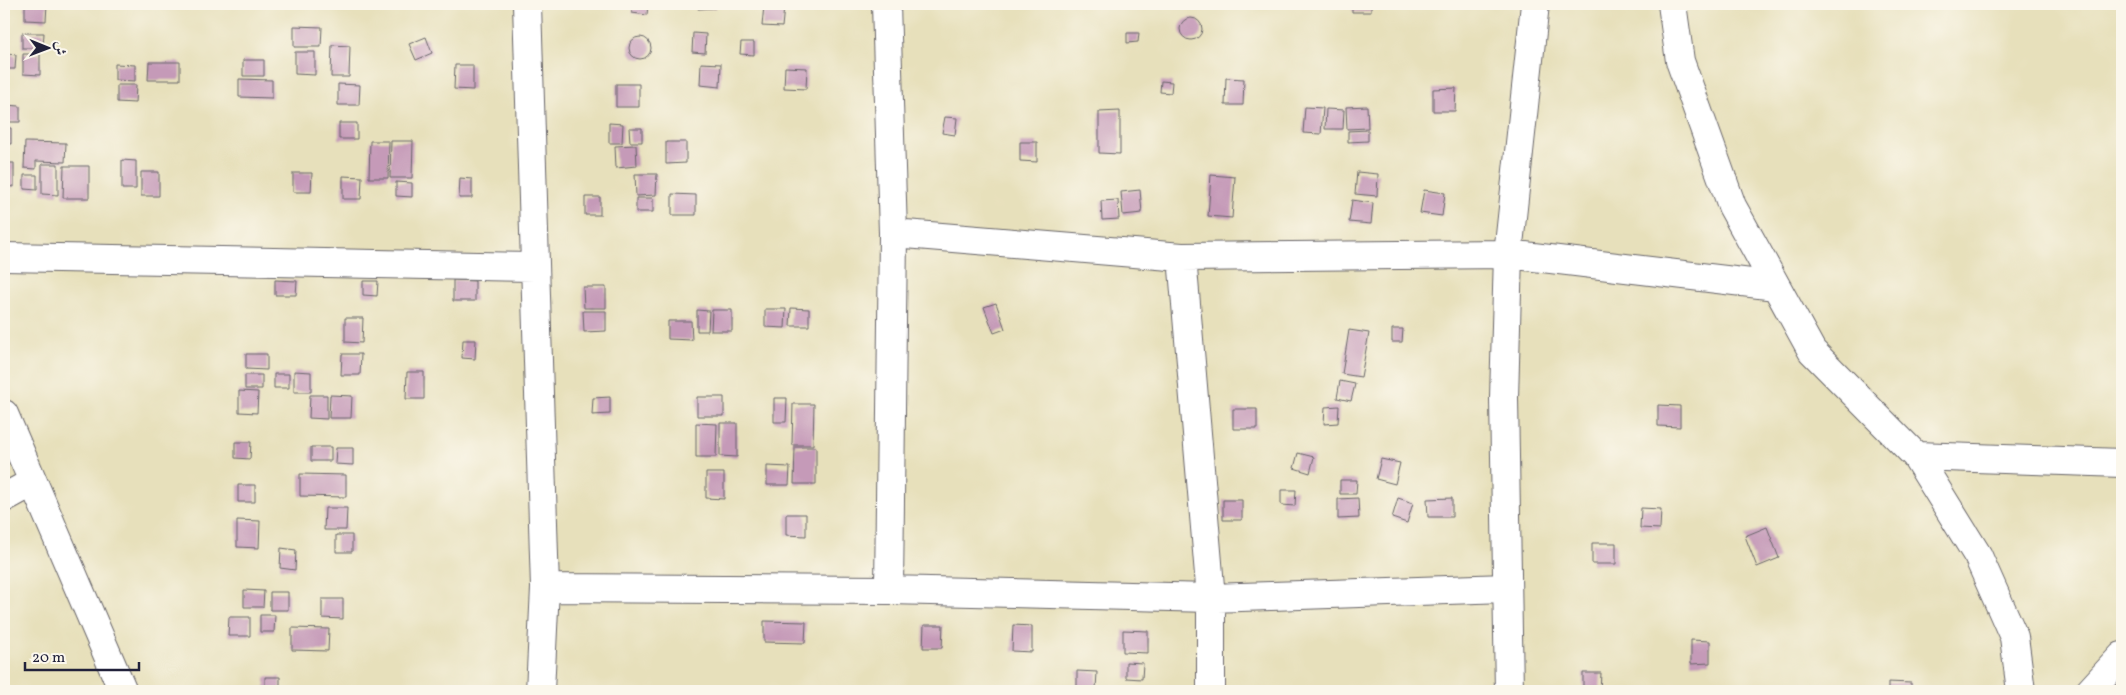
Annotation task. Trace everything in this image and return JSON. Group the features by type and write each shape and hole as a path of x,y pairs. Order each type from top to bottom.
{"street":[{"path":"527,4 545,588 540,691"},
{"path":"886,4 893,233 889,590"},
{"path":"1508,691 1504,398 1508,254 1535,4"},
{"path":"1672,4 1680,61 1732,206 1812,351 1916,456 1978,556 2014,637 2021,691"},
{"path":"893,233 1182,257 1508,254 1776,286"},
{"path":"4,257 534,267"},
{"path":"1182,257 1211,598 1211,691"},
{"path":"4,414 123,691"},
{"path":"1916,456 2122,463"},
{"path":"4,498 33,482"},
{"path":"545,588 889,590 1211,598 1506,588"},
{"path":"2090,691 2122,656"}],"building":[{"path":"25,4 47,4 46,21 25,20"},
{"path":"633,4 648,4 647,15 632,13"},
{"path":"698,4 715,4 715,8 698,9"},
{"path":"1352,4 1371,4 1371,12 1352,12"},
{"path":"764,5 784,7 782,27 762,26"},
{"path":"1191,18 1199,21 1202,29 1199,37 1191,40 1183,37 1180,29 1183,21"},
{"path":"294,26 322,27 321,47 294,47"},
{"path":"22,33 44,33 43,48 22,48"},
{"path":"693,33 706,34 705,53 692,52"},
{"path":"1127,33 1139,33 1138,42 1127,43"},
{"path":"426,37 432,53 416,60 409,44"},
{"path":"640,37 648,40 651,48 648,56 640,59 632,56 629,48 632,40"},
{"path":"741,42 754,42 754,55 740,54"},
{"path":"332,45 350,46 349,77 331,77"},
{"path":"295,52 315,52 315,75 295,74"},
{"path":"8,54 16,55 15,69 7,69"},
{"path":"23,54 40,54 40,75 23,74"},
{"path":"243,60 264,60 264,76 243,76"},
{"path":"149,62 180,62 180,80 148,80"},
{"path":"701,63 721,64 720,87 700,85"},
{"path":"115,64 135,65 135,81 115,80"},
{"path":"455,65 473,65 473,90 454,89"},
{"path":"785,67 807,68 806,89 784,88"},
{"path":"1226,78 1244,79 1243,105 1225,105"},
{"path":"239,79 272,80 272,98 239,97"},
{"path":"1161,81 1172,82 1171,93 1160,92"},
{"path":"338,84 360,85 359,105 338,105"},
{"path":"616,84 639,84 639,107 616,107"},
{"path":"117,85 136,85 135,103 117,102"},
{"path":"1456,88 1455,111 1433,111 1433,89"},
{"path":"4,105 20,106 20,122 4,122"},
{"path":"1367,106 1368,128 1347,129 1346,107"},
{"path":"1305,107 1323,108 1321,134 1303,133"},
{"path":"1326,109 1344,110 1343,129 1325,129"},
{"path":"1120,111 1120,154 1099,153 1099,112"},
{"path":"945,117 957,118 955,135 942,133"},
{"path":"339,123 357,123 357,139 339,139"},
{"path":"609,123 623,124 622,143 609,143"},
{"path":"4,128 11,128 11,144 4,143"},
{"path":"629,128 642,128 642,142 630,142"},
{"path":"1368,130 1368,141 1348,142 1348,131"},
{"path":"370,141 389,141 388,178 369,178"},
{"path":"391,141 413,141 412,178 390,178"},
{"path":"25,142 66,143 65,162 36,161 36,169 24,168"},
{"path":"666,142 686,142 686,163 666,164"},
{"path":"1020,142 1037,142 1037,162 1020,161"},
{"path":"636,145 637,166 616,168 615,146"},
{"path":"122,160 136,161 136,189 122,189"},
{"path":"4,163 14,163 14,187 4,186"},
{"path":"42,164 58,164 58,195 42,194"},
{"path":"64,166 89,166 89,198 63,198"},
{"path":"141,172 159,172 159,196 141,196"},
{"path":"1357,172 1378,174 1377,196 1355,194"},
{"path":"293,173 312,173 311,192 293,192"},
{"path":"635,174 657,174 656,195 636,196"},
{"path":"24,175 37,175 37,190 24,189"},
{"path":"1211,175 1235,177 1232,218 1208,216"},
{"path":"343,176 362,177 361,199 343,199"},
{"path":"460,178 472,179 472,198 459,198"},
{"path":"396,182 412,183 412,197 396,196"},
{"path":"1140,190 1142,213 1123,215 1121,192"},
{"path":"1424,190 1445,193 1442,216 1420,213"},
{"path":"672,194 696,195 696,215 672,215"},
{"path":"585,197 600,197 600,215 585,215"},
{"path":"636,198 653,198 653,212 636,212"},
{"path":"1118,200 1119,219 1102,220 1101,201"},
{"path":"1352,200 1373,203 1371,224 1349,222"},
{"path":"275,280 297,281 296,295 275,295"},
{"path":"453,280 475,281 475,301 453,301"},
{"path":"363,281 378,281 377,296 363,295"},
{"path":"583,287 606,287 606,308 584,308"},
{"path":"996,303 1005,329 994,333 984,307"},
{"path":"791,308 809,309 809,326 790,326"},
{"path":"765,309 786,309 785,328 765,327"},
{"path":"697,310 709,311 708,331 697,331"},
{"path":"712,310 732,310 732,331 711,331"},
{"path":"583,311 606,311 606,331 584,332"},
{"path":"345,318 363,318 362,343 345,342"},
{"path":"668,321 691,321 692,340 668,339"},
{"path":"1392,329 1403,329 1402,342 1392,342"},
{"path":"1349,330 1369,333 1361,377 1342,374"},
{"path":"463,340 476,340 475,359 462,358"},
{"path":"246,354 267,354 267,370 246,369"},
{"path":"342,354 361,354 360,375 341,375"},
{"path":"294,371 311,372 311,392 294,392"},
{"path":"407,372 424,372 424,399 406,399"},
{"path":"274,374 289,374 289,388 274,388"},
{"path":"245,375 262,375 262,389 245,389"},
{"path":"1340,381 1355,384 1351,401 1337,398"},
{"path":"239,391 258,392 257,413 239,412"},
{"path":"310,395 327,395 327,419 309,418"},
{"path":"330,395 352,396 351,418 329,418"},
{"path":"610,397 610,414 592,415 593,398"},
{"path":"697,397 724,397 724,416 697,416"},
{"path":"774,398 787,398 786,422 774,422"},
{"path":"793,404 814,404 813,445 792,445"},
{"path":"1658,405 1680,406 1680,427 1658,426"},
{"path":"1339,406 1338,423 1324,424 1325,407"},
{"path":"1233,409 1257,409 1257,429 1233,429"},
{"path":"696,423 717,424 716,457 696,457"},
{"path":"720,423 737,423 737,457 720,456"},
{"path":"235,442 251,442 250,459 235,458"},
{"path":"311,447 331,447 331,461 311,461"},
{"path":"795,447 816,447 816,484 794,484"},
{"path":"336,448 353,448 353,465 335,464"},
{"path":"1298,453 1314,457 1310,473 1294,468"},
{"path":"1381,459 1400,463 1395,484 1376,479"},
{"path":"767,466 790,467 789,485 767,485"},
{"path":"706,473 724,473 724,499 706,498"},
{"path":"300,474 346,475 346,497 300,496"},
{"path":"1340,480 1357,480 1356,494 1340,494"},
{"path":"238,485 255,485 255,502 238,502"},
{"path":"1281,490 1296,490 1295,506 1281,505"},
{"path":"1358,498 1359,518 1338,519 1338,499"},
{"path":"1398,498 1413,503 1407,523 1392,518"},
{"path":"1452,498 1452,517 1428,517 1427,499"},
{"path":"1223,500 1242,500 1242,520 1223,520"},
{"path":"325,508 347,508 346,530 324,530"},
{"path":"1641,508 1661,509 1660,529 1640,528"},
{"path":"786,514 806,514 806,536 786,535"},
{"path":"237,520 260,521 259,548 237,547"},
{"path":"1767,527 1779,558 1757,567 1745,536"},
{"path":"336,535 352,535 352,552 336,552"},
{"path":"1592,543 1616,543 1616,564 1592,564"},
{"path":"281,548 296,550 295,570 280,568"},
{"path":"244,590 264,591 263,607 244,607"},
{"path":"270,592 288,592 288,610 270,610"},
{"path":"322,599 343,599 343,619 322,618"},
{"path":"260,615 275,615 274,632 260,632"},
{"path":"229,617 250,617 250,636 228,636"},
{"path":"764,621 806,622 805,643 764,642"},
{"path":"924,625 943,625 942,648 923,648"},
{"path":"1013,625 1032,626 1032,652 1012,651"},
{"path":"292,628 329,629 328,651 292,650"},
{"path":"1123,630 1148,631 1148,653 1123,652"},
{"path":"1691,640 1710,641 1710,663 1691,664"},
{"path":"1126,662 1143,663 1142,679 1126,678"},
{"path":"1077,671 1097,672 1096,689 1077,689"},
{"path":"1583,673 1601,673 1600,691 1583,691"},
{"path":"265,677 280,677 280,691 265,691"},
{"path":"1888,682 1911,683 1911,691 1888,691"}]}
